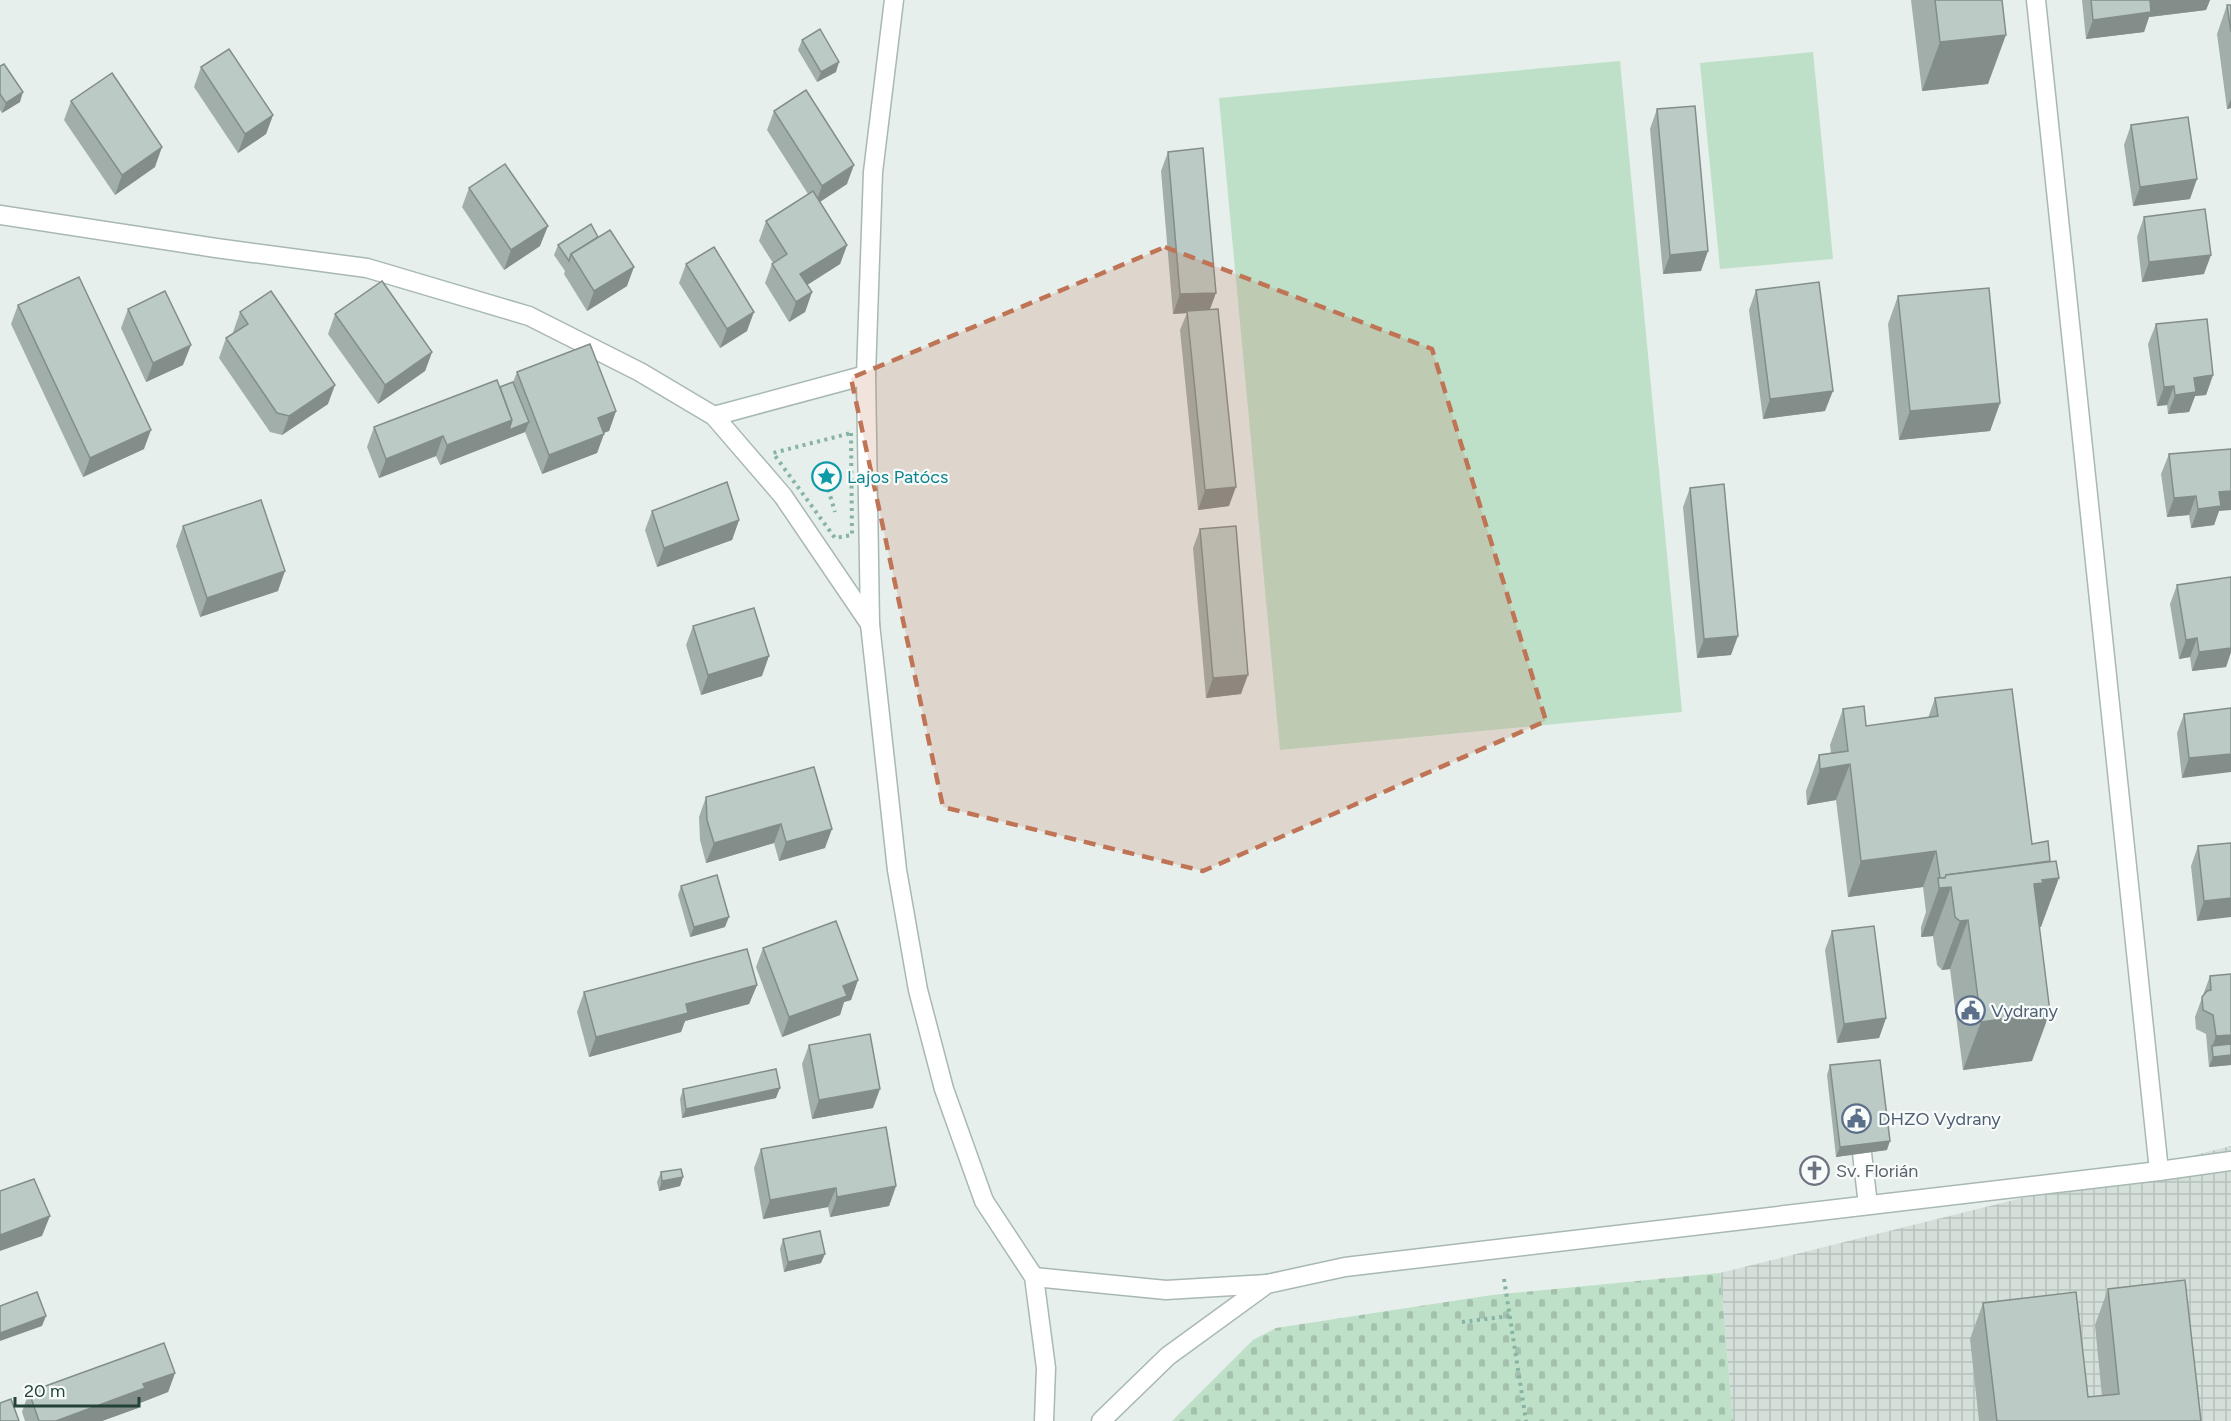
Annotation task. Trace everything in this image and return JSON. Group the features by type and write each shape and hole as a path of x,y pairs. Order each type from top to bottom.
{"street":[{"path":"894,0 873,172 866,375 870,624 897,870 918,990 944,1089 984,1202 1034,1277 1046,1368 1044,1421"},
{"path":"2036,0 2159,1171"},
{"path":"0,215 367,268 529,316 640,372 714,416 783,496 870,624"},
{"path":"714,416 866,375"},
{"path":"1862,1153 1868,1205"},
{"path":"1034,1277 1166,1290 1267,1284 1345,1267 2231,1161"},
{"path":"1101,1421 1168,1356 1267,1284"}],"path":[{"path":"851,433 852,535 835,538 773,453 851,433"},
{"path":"1500,1249 1526,1421"},
{"path":"1462,1322 1510,1316"}],"highlighted area":[{"path":"1165,247 1432,349 1546,721 1203,871 943,807 851,378"}],"shaded area":[{"path":"2231,1146 2231,1421 1733,1421 1720,1273"}],"green space":[{"path":"1813,52 1833,259 1720,269 1700,63"},
{"path":"1620,61 1682,712 1280,750 1219,98"},
{"path":"1720,1273 1733,1421 1172,1421 1253,1340 1276,1328 1492,1295"}],"building":[{"path":"1935,0 2002,0 2006,35 1940,42"},
{"path":"2091,0 2150,0 2151,12 2093,20"},
{"path":"2227,5 2231,5 2231,32"},
{"path":"820,29 839,62 821,72 802,40"},
{"path":"229,49 273,115 245,134 201,67"},
{"path":"4,64 23,92 6,103 0,94 0,66"},
{"path":"112,73 162,147 122,175 71,101"},
{"path":"806,90 854,165 822,186 774,111"},
{"path":"1695,106 1708,251 1670,255 1657,109"},
{"path":"2188,117 2197,179 2140,187 2131,125"},
{"path":"1203,148 1216,293 1180,294 1168,152"},
{"path":"505,164 548,226 511,250 469,188"},
{"path":"813,191 847,245 800,274 812,292 796,302 772,264 787,254 766,221"},
{"path":"2205,209 2211,255 2149,262 2144,217"},
{"path":"591,224 598,237 571,254 569,261 558,245"},
{"path":"610,230 634,267 594,291 571,254"},
{"path":"714,247 754,312 727,329 686,264"},
{"path":"79,277 151,430 90,458 18,305"},
{"path":"382,281 432,352 385,385 335,314"},
{"path":"1819,282 1833,391 1770,399 1756,290"},
{"path":"1989,288 2000,403 1910,411 1898,296"},
{"path":"165,291 191,345 153,363 128,309"},
{"path":"271,291 335,385 289,416 277,413 226,338 248,324 240,312"},
{"path":"1218,309 1236,487 1205,490 1187,311"},
{"path":"2207,319 2213,375 2194,378 2196,392 2175,395 2174,386 2164,387 2156,324"},
{"path":"590,344 616,411 598,418 604,434 549,455 517,372"},
{"path":"497,380 512,420 447,445 443,436 386,459 374,427"},
{"path":"513,382 529,422 509,430 512,420 500,387"},
{"path":"2231,449 2231,491 2219,492 2221,506 2198,509 2196,496 2174,498 2169,454"},
{"path":"727,482 739,520 664,548 652,511"},
{"path":"1724,484 1738,636 1704,639 1690,488"},
{"path":"261,500 285,571 207,598 183,526"},
{"path":"1236,526 1248,675 1213,678 1200,529"},
{"path":"2231,577 2231,648 2199,652 2197,638 2186,640 2177,585"},
{"path":"754,608 769,656 708,675 693,626"},
{"path":"2012,689 2032,844 2048,841 2050,861 1946,875 1945,878 1940,878 1936,851 1861,861 1850,764 1820,769 1819,755 1848,751 1843,709 1864,706 1866,726 1938,716 1935,698"},
{"path":"2231,708 2231,754 2189,758 2184,714"},
{"path":"814,767 832,829 786,842 781,824 714,843 707,820 706,797"},
{"path":"2231,843 2231,898 2204,901 2198,846"},
{"path":"2056,861 2059,878 2042,880 2043,883 2034,884 2050,1012 1981,1022 1968,920 1960,921 1955,917 1951,887 1939,888 1938,878 1945,878 1946,875"},
{"path":"717,875 729,917 694,927 681,886"},
{"path":"836,921 858,980 843,986 847,996 789,1017 763,948"},
{"path":"1874,926 1886,1018 1844,1024 1832,931"},
{"path":"747,949 757,985 686,1004 688,1013 596,1037 584,992"},
{"path":"2231,974 2231,1035 2216,1036 2213,1015 2203,1010 2202,997 2211,990 2210,976"},
{"path":"870,1034 880,1089 819,1100 809,1045"},
{"path":"2231,1044 2231,1055 2213,1057 2212,1046"},
{"path":"1880,1060 1890,1141 1840,1147 1830,1065"},
{"path":"776,1069 780,1088 686,1109 683,1089"},
{"path":"886,1127 896,1186 837,1197 836,1188 770,1200 761,1149"},
{"path":"681,1169 683,1177 662,1181 661,1172"},
{"path":"34,1179 50,1216 0,1235 0,1191"},
{"path":"820,1231 825,1254 788,1262 783,1239"},
{"path":"2185,1280 2201,1421 1997,1421 1983,1303 2076,1292 2088,1397 2119,1394 2108,1289"},
{"path":"37,1292 46,1316 0,1333 0,1306"},
{"path":"164,1343 175,1373 143,1384 145,1388 56,1421 39,1421 29,1392"},
{"path":"11,1399 19,1421 0,1421 0,1403"}],"place":[{"name":"Lajos Patócs","path":"826,477"},
{"name":"Vydrany","path":"1970,1011"},
{"name":"DHZO Vydrany","path":"1857,1119"},
{"name":"Sv. Florián","path":"1815,1171"}]}
